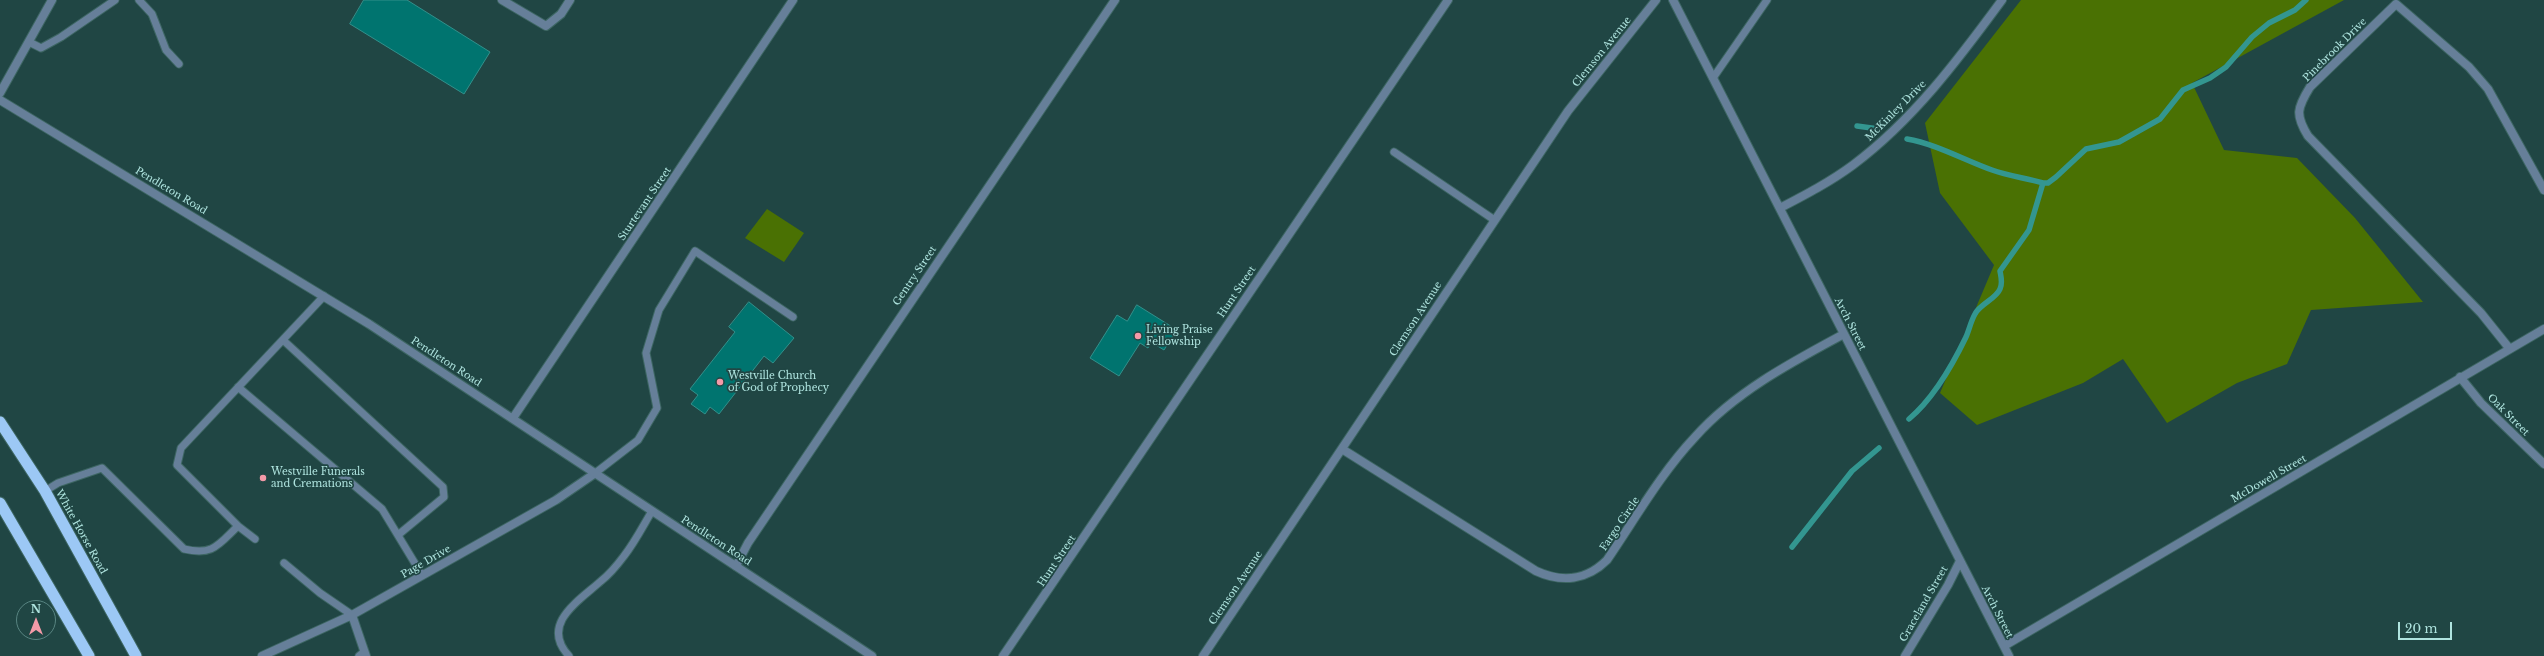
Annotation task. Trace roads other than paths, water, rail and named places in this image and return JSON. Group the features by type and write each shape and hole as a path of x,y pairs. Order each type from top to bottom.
{"highway":[{"name":"White Horse Road","path":"0,422 45,491 136,656"},
{"path":"0,503 89,656"}],"street":[{"path":"0,93 52,0"},
{"path":"502,0 546,26 561,14 570,0"},
{"name":"Sturtevant Street","path":"513,418 793,0"},
{"name":"Gentry Street","path":"736,566 748,543 941,255 1115,0"},
{"name":"Hunt Street","path":"1003,656 1448,0"},
{"name":"Clemson Avenue","path":"1203,656 1493,220 1568,111 1656,0"},
{"name":"Arch Street","path":"1673,0 2009,656"},
{"name":"McKinley Drive","path":"1780,208 1821,186 1880,143 1916,108 1956,63 2002,0"},
{"name":"Pinebrook Drive","path":"2509,348 2481,312 2308,136 2298,116 2300,104 2310,87 2396,4 2469,67 2488,90 2544,190"},
{"name":"Pendleton Road","path":"0,100 324,296 513,418 594,474 872,656"},
{"name":"McDowell Street","path":"2004,646 2509,348 2544,329"},
{"name":"Fargo Circle","path":"1342,449 1536,571 1558,578 1577,578 1594,571 1607,560 1679,456 1719,413 1747,391 1844,334"},
{"name":"Oak Street","path":"2460,377 2481,403 2544,464"},
{"name":"Page Drive","path":"262,656 352,615 556,500 594,474"},
{"name":"Graceland Street","path":"1905,656 1948,585 1960,561"},
{"path":"352,615 363,655"}],"lane":[{"path":"29,42 41,48 115,0"},
{"path":"140,0 152,14 166,50 179,64"},
{"path":"1713,78 1767,0"},
{"path":"1394,152 1493,220"},
{"path":"594,474 638,440 656,408 646,353 660,310 695,251 793,317"},
{"path":"255,539 238,526 177,465 181,448 324,296"},
{"path":"283,340 443,487 444,497 398,535"},
{"path":"238,388 382,509 422,576"},
{"path":"45,491 58,483 102,468 184,549 198,553 214,550 238,526"},
{"path":"569,656 562,648 559,633 562,618 576,600 602,580 625,555 652,511"},
{"path":"284,563 320,593 352,615"}],"waterway":[{"path":"1909,419 1918,411 1942,381 1961,348 1977,310 1998,293 2002,282 2000,271 2029,230 2043,183 2048,183 2056,177 2086,149 2119,142 2160,119 2183,90 2210,78 2226,67 2252,37 2269,23 2295,10 2306,0"},
{"path":"1857,126 1879,129"},
{"path":"1907,139 1939,148 1998,172 2043,183"},
{"path":"1792,547 1852,471 1879,448"}],"place":[{"name":"Living Praise Fellowship","path":"1138,336"},
{"name":"Westville Church of God of Prophecy","path":"720,382"},
{"name":"Westville Funerals and Cremations","path":"263,478"}]}
